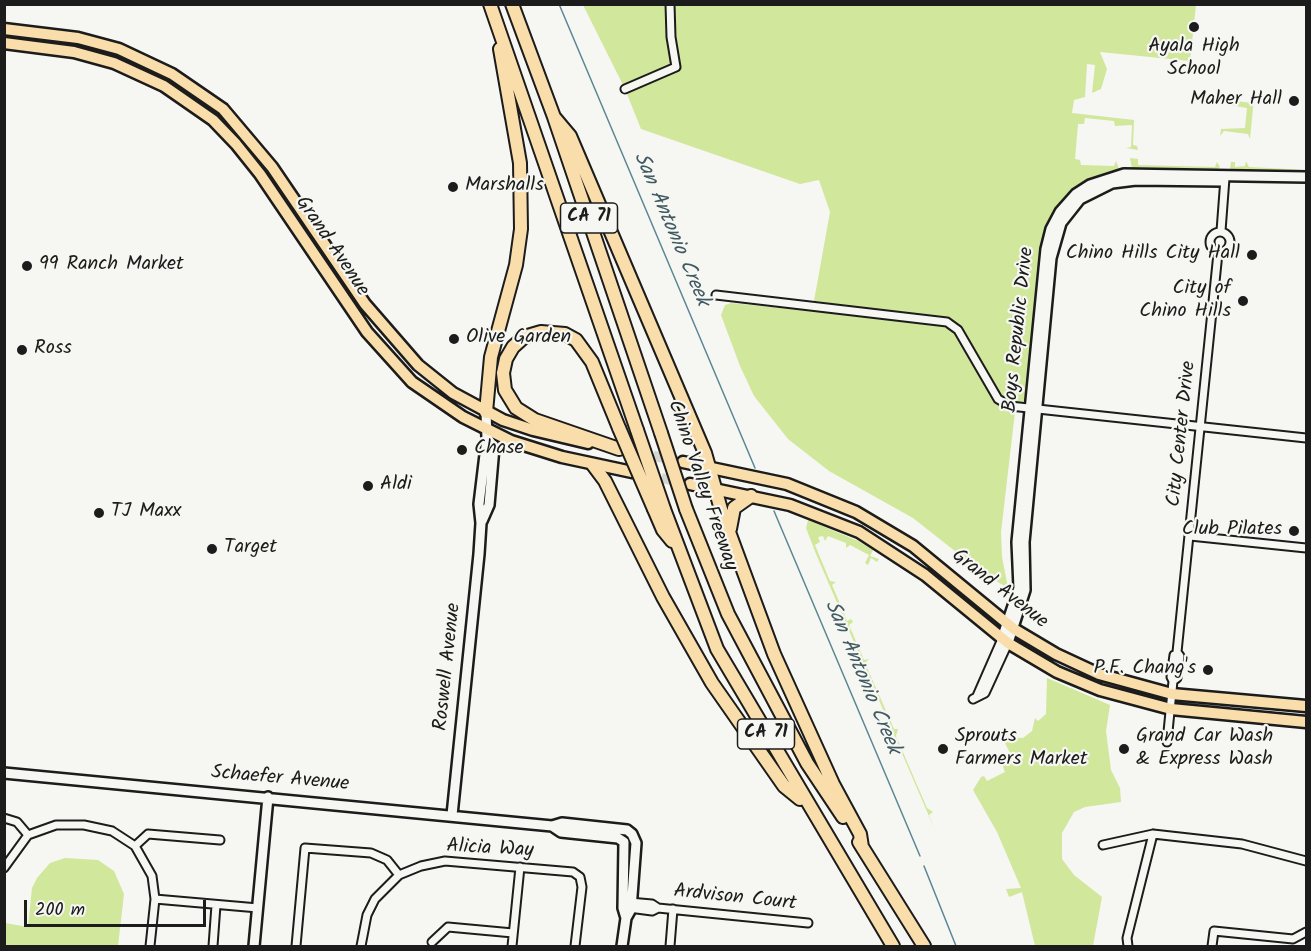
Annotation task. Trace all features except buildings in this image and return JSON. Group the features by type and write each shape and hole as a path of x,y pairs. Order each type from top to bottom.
{"highway":[{"name":"Chino Valley Freeway","path":"512,4 554,117 686,509 719,595 807,763 924,946"},
{"name":"Chino Valley Freeway","path":"492,9 637,430 659,509 679,550 717,649 806,804 892,946"},
{"path":"486,412 491,357 516,265 521,229 520,163 492,9"},
{"path":"554,117 570,136 709,467 729,533 778,663 829,775 860,834 862,847"},
{"path":"621,449 535,420 520,412 504,390 503,373 506,359 524,337 541,332 565,334 576,340 592,362 619,428 659,509"},
{"path":"593,465 605,481 663,597 712,683 784,786 806,804"},
{"path":"729,533 734,508 751,496"}],"main road":[{"name":"Grand Avenue","path":"4,29 78,38 119,49 172,74 223,109 249,136 272,166 360,298 397,344 433,379 486,412 533,430 621,449"},
{"name":"Grand Avenue","path":"4,43 75,52 114,63 164,86 213,120 260,174 359,320 388,358 429,396 487,434 593,465 632,472"},
{"name":"Boys Republic Drive","path":"1005,641 1011,627 1018,588 1017,542 1033,409 1047,242 1053,224 1066,204 1090,185 1118,175 1306,182"},
{"name":"Boys Republic Drive","path":"1225,178 1306,177"},
{"name":"Roswell Avenue","path":"452,815 481,523 489,505 494,447 487,434 486,412"},
{"name":"Grand Avenue","path":"682,462 780,482 834,501 892,532 933,562 1011,627 1056,654 1090,670 1133,686 1172,694 1306,706"},
{"name":"Grand Avenue","path":"690,483 790,505 845,526 893,552 925,574 1005,641 1045,666 1088,685 1121,697 1171,709 1306,722"},
{"name":"Schaefer Avenue","path":"4,773 552,826 562,823 627,830 635,838 627,908"},
{"path":"254,946 268,797"},
{"name":"Schaefer Avenue","path":"552,826 561,832 618,838 624,842 627,908"},
{"path":"622,946 627,908"}],"street":[{"path":"625,89 676,67 671,37 670,4"},
{"name":"City Center Drive","path":"1221,231 1225,178"},
{"name":"City Center Drive","path":"1218,253 1212,248 1211,240 1215,233 1221,231"},
{"name":"City Center Drive","path":"1218,253 1226,249 1229,242 1226,234 1221,231"},
{"name":"City Center Drive","path":"1167,742 1173,681 1171,677 1174,655 1177,654 1218,253"},
{"path":"716,295 947,322 958,330 998,399 1010,406 1306,438"},
{"path":"1190,536 1306,548"},
{"path":"975,698 1005,641"},
{"path":"4,818 18,822 28,835"},
{"path":"4,868 28,835 56,825 84,825 112,831 135,846 152,876 155,899 150,946"},
{"path":"135,846 148,834 220,840"},
{"path":"1128,946 1127,938 1153,834"},
{"path":"1103,845 1153,834 1242,844 1306,861"},
{"path":"296,946 305,848 371,853 387,860 399,875 375,899 367,915 361,946"},
{"name":"Alicia Way","path":"399,875 421,866 445,861 573,872 580,877 582,887 575,946"},
{"path":"512,946 520,867"},
{"path":"155,899 258,908"},
{"path":"213,946 216,905"},
{"name":"Ardvison Court","path":"627,908 652,911 658,908 673,909 808,922"},
{"path":"669,946 673,909"},
{"path":"432,942 448,927 513,933"},
{"path":"1212,946 1214,931 1293,939 1306,932"}],"green space":[{"path":"583,5 1196,5 1190,61 1100,52 1107,69 1101,89 1092,93 1095,65 1087,64 1085,97 1074,100 1072,113 1134,120 1133,145 1137,146 1138,150 1126,148 1131,147 1132,125 1115,126 1114,121 1085,118 1084,124 1078,124 1075,159 1080,160 1081,165 1114,166 1116,161 1119,169 1083,184 1046,230 1042,247 1027,395 1024,401 1017,403 1007,401 999,393 962,328 951,319 814,301 830,212 819,180 800,184 641,129 625,89"},
{"path":"1225,95 1227,100 1252,103 1254,98 1250,139 1248,134 1224,131 1220,136 1221,129 1245,128 1247,108 1224,104"},
{"path":"1130,158 1138,159 1138,165 1215,167 1217,162 1220,167 1216,171 1132,169"},
{"path":"1246,161 1249,167 1306,170 1306,172 1230,169 1231,162 1235,162 1235,167 1245,166"},
{"path":"731,303 933,323 946,326 955,332 995,400 1003,407 1015,412 1001,532 1002,557 1008,588 984,574 913,518 829,471 788,439 754,396 740,366 721,315 725,305"},
{"path":"808,520 858,541 873,550 870,556 879,559 877,562 871,558 868,565 865,563 869,555 850,545 846,548 846,543 828,536 825,541 823,536 818,537 820,542 815,545 830,581 836,582 832,585 847,621 851,619 853,622 849,625 864,660 869,659 865,663 894,729 898,729 896,736 927,808 933,812 929,815 935,830 816,554 806,528"},
{"path":"1047,678 1110,705 1106,731 1111,770 1120,788 1121,802 1085,807 1074,812 1062,833 1062,859 1074,875 1102,897 1093,946 1035,946 1022,892 1009,897 1006,889 1021,888 997,832 973,790 981,777 984,776 987,781 1005,772 1003,767 1005,756 1010,753 1002,737 1023,738 1032,731 1035,718 1038,721 1046,714"},
{"path":"65,858 98,860 114,871 124,894 118,946 5,946 5,923 28,927 32,888 37,878 50,863"}],"waterway":[{"name":"San Antonio Creek","path":"559,4 755,468"},
{"name":"San Antonio Creek","path":"774,511 920,856"},
{"name":"San Antonio Creek","path":"924,866 956,946"}],"tunnel":[{"path":"624,450 683,462"},
{"path":"647,475 690,484"}],"place":[{"name":"Ayala High School","path":"1194,27"},
{"name":"Maher Hall","path":"1294,101"},
{"name":"Marshalls","path":"453,187"},
{"name":"Chino Hills City Hall","path":"1252,255"},
{"name":"99 Ranch Market","path":"27,266"},
{"name":"City of Chino Hills","path":"1243,301"},
{"name":"Olive Garden","path":"454,339"},
{"name":"Ross","path":"22,350"},
{"name":"Chase","path":"462,450"},
{"name":"Aldi","path":"368,486"},
{"name":"TJ Maxx","path":"99,513"},
{"name":"Club Pilates","path":"1294,531"},
{"name":"Target","path":"212,549"},
{"name":"P.F. Chang's","path":"1208,670"},
{"name":"Sprouts Farmers Market","path":"943,749"},
{"name":"Grand Car Wash & Express Wash","path":"1124,749"}]}
